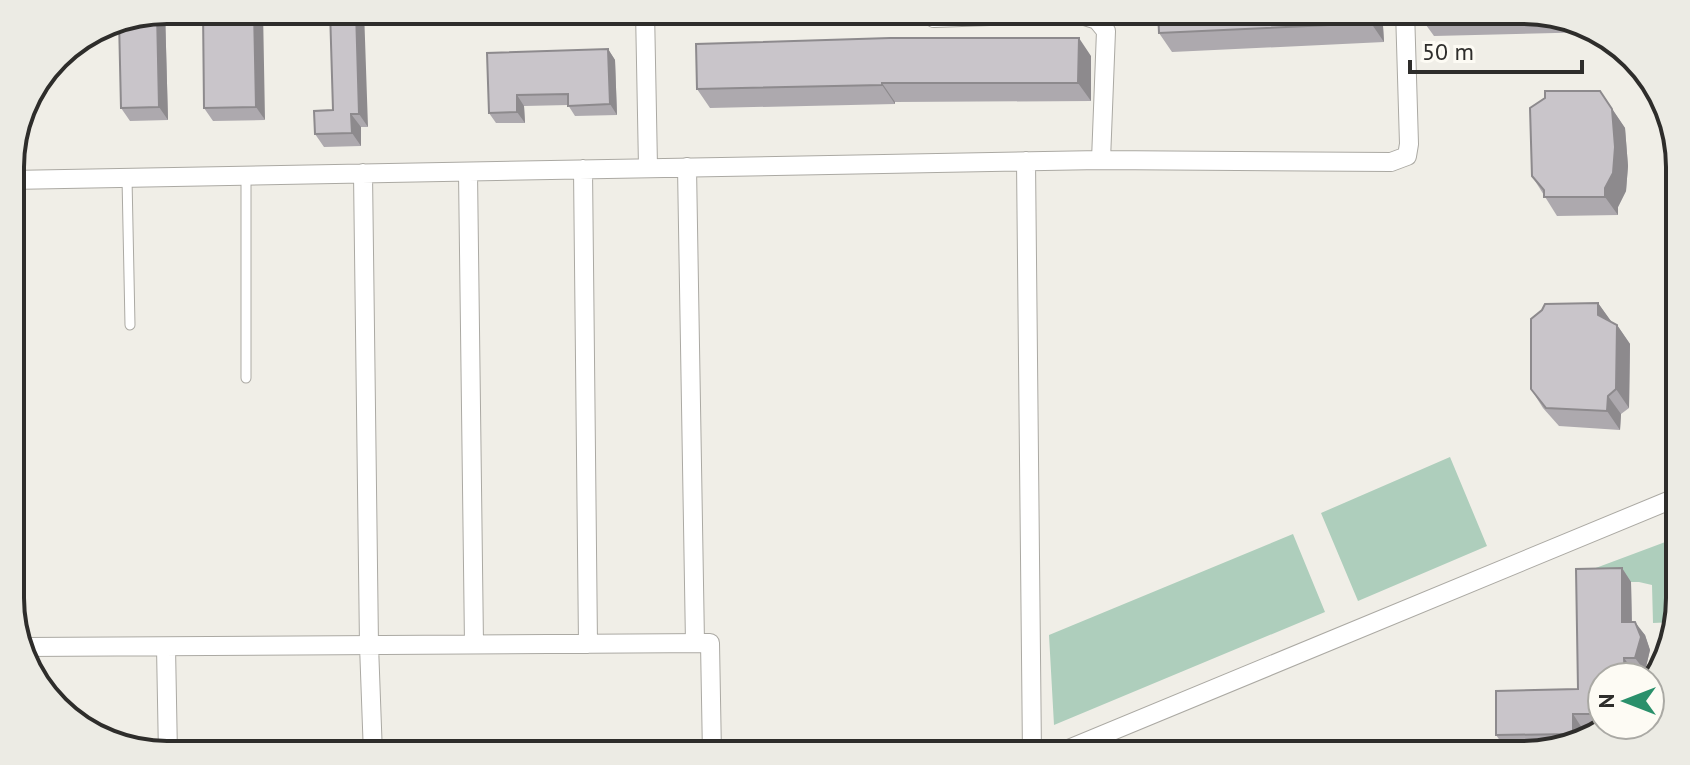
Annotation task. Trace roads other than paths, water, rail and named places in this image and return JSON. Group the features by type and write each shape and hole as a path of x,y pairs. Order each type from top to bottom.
{"street":[{"path":"645,24 648,167"},
{"path":"1100,24 1106,31 1101,160"},
{"path":"24,180 1101,160 1391,162 1407,156 1409,144 1405,24"},
{"path":"1026,161 1032,741"},
{"path":"687,167 695,643"},
{"path":"583,169 588,644"},
{"path":"468,172 474,644"},
{"path":"363,173 372,741"},
{"path":"1088,741 1666,502"},
{"path":"33,647 710,643 712,741"},
{"path":"166,647 168,741"}],"lane":[{"path":"246,176 246,378"},
{"path":"127,178 130,325"}]}
